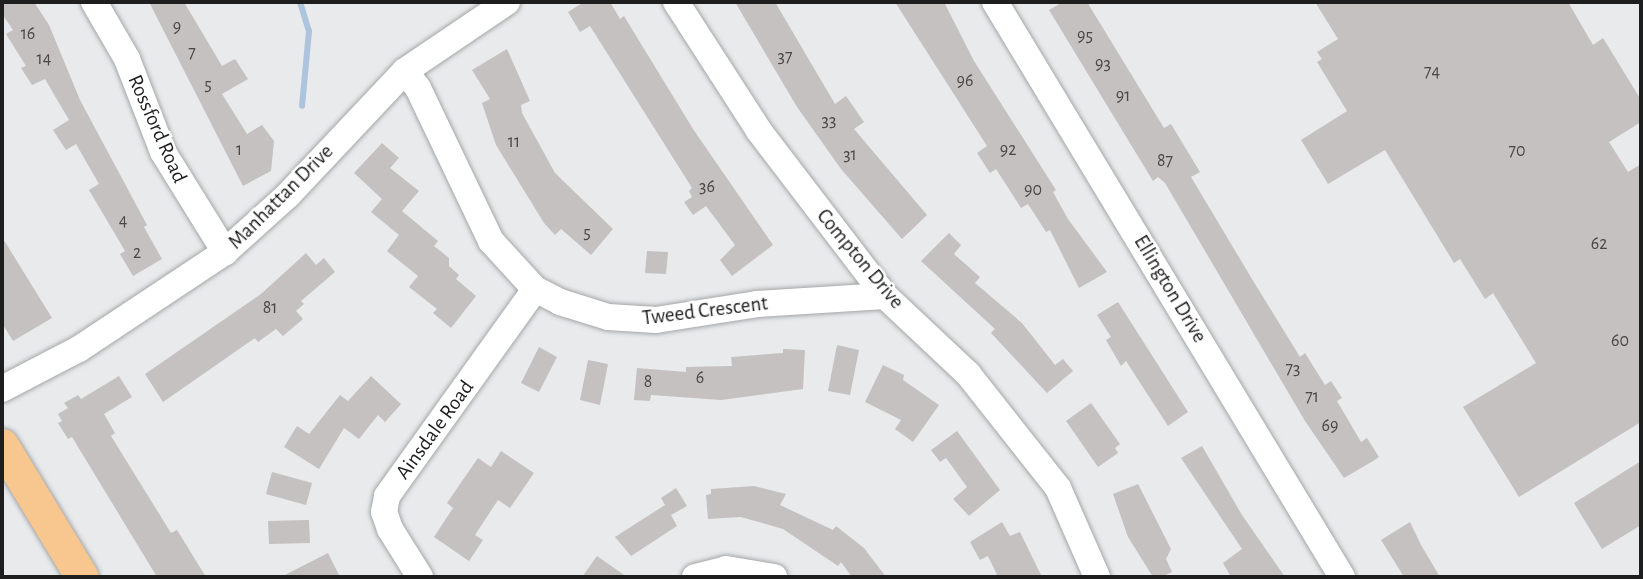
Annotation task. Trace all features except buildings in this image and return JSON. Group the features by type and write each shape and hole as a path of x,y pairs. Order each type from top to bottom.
{"main road":[{"path":"2,445 82,577"}],"street":[{"name":"Rossford Road","path":"94,2 127,59 163,152 225,252"},
{"name":"Manhattan Drive","path":"2,389 79,349 225,252 288,195 405,71 507,2"},
{"name":"Compton Drive","path":"676,2 759,131 885,296 968,374 1058,488 1097,577"},
{"name":"Ellington Drive","path":"995,2 1342,577"},
{"name":"Tweed Crescent","path":"405,71 418,88 491,241 535,289 608,317 656,320 757,304 885,296"},
{"name":"Ainsdale Road","path":"420,577 390,529 384,512 387,496 535,289"},
{"path":"695,577 726,569 774,577"}],"waterway":[{"path":"300,2 309,31 302,106"}]}
